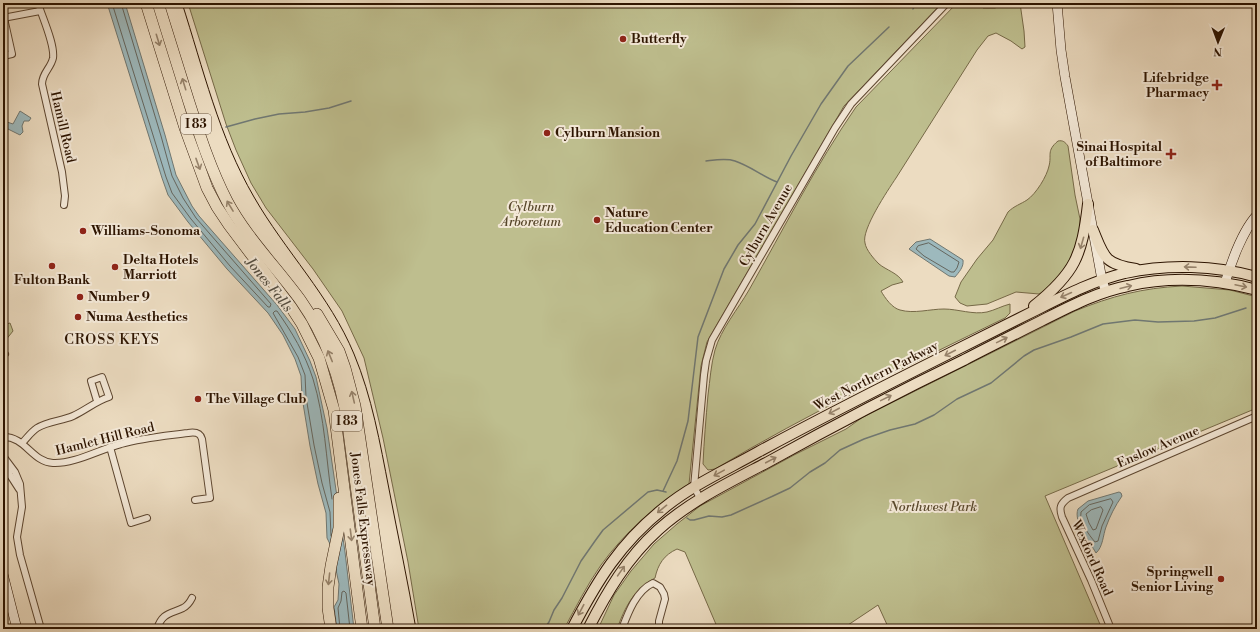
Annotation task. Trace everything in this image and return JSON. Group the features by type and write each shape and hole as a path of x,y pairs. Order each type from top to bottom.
{"highway":[{"name":"Jones Falls Expressway","path":"146,3 185,128 207,188 229,225 291,307 311,340 325,375 334,410 362,629"},
{"name":"Jones Falls Expressway","path":"158,3 210,164 228,202 252,238 312,318 330,354 336,371 345,408 375,629"},
{"path":"252,238 304,296 329,333 339,351 345,368 357,417 388,629"},
{"path":"331,629 328,608 329,575 338,534 340,513 336,427"}],"main road":[{"path":"1057,3 1065,77 1102,280 1106,292"},
{"path":"1017,319 1057,286 1072,267 1082,245 1088,204"},
{"path":"1225,283 1246,229 1257,215"},
{"path":"1093,230 1102,251 1111,262 1122,267 1144,270"},
{"name":"West Northern Parkway","path":"572,629 598,581 617,554 651,519 694,487 834,411 1017,319 1102,280 1144,270 1185,267 1229,271 1257,277"},
{"name":"West Northern Parkway","path":"588,629 614,582 637,550 672,517 700,498 877,403 1065,309 1106,292 1145,282 1167,280 1206,280 1257,290"},
{"path":"3,574 17,629"},
{"path":"1252,629 1257,627"}],"street":[{"name":"Hamill Road","path":"38,3 53,51 52,64 44,75 42,84 62,172 65,196 64,205"},
{"name":"Cylburn Avenue","path":"694,487 704,375 712,340 835,128 851,104 947,3"},
{"path":"3,56 12,54 4,18 40,11"},
{"path":"3,352 5,354 3,356"},
{"path":"22,443 37,428 48,423 70,418 98,401"},
{"name":"Enslow Avenue","path":"1068,498 1257,416"},
{"name":"Hamlet Hill Road","path":"3,437 16,439 43,461 55,463 67,462 110,447 140,439 197,433 202,439 210,498 196,500"},
{"path":"110,447 130,523 148,518"},
{"path":"3,456 15,472 20,484 22,507 17,537 20,555 41,629"},
{"path":"694,487 700,498"},
{"name":"Wexford Road","path":"1068,498 1061,504 1060,512 1091,580 1111,629"},
{"path":"622,629 637,597 644,589 653,583 660,586 664,594 659,629"},
{"path":"156,629 166,615 185,607 192,598"}],"green space":[{"name":"Cylburn Arboretum","path":"188,3 942,3 844,106 707,342 701,366 689,484 664,501 641,520 610,553 582,596 564,629 419,629 408,562 383,438 364,358 342,311 313,269 266,208 251,183 226,124"},
{"path":"957,3 980,3 983,8 995,8 1006,3 1020,3 1025,47 1022,49 996,33 988,36 977,50 882,200 867,229 865,243 879,264 898,276 903,282 892,285 881,291 889,302 897,309 911,312 944,309 982,313 1010,304 1010,313 1005,318 822,409 715,469 708,470 703,464 708,395 714,355 721,334 749,290 814,174 856,107"},
{"path":"1058,141 1064,142 1068,146 1080,219 1076,250 1059,277 1045,291 1039,294 1016,292 987,304 967,306 960,303 955,297 961,282 977,259 993,240 1008,212 1027,200 1044,180 1050,162 1051,150 1054,144"},
{"name":"Northwest Park","path":"1182,286 1230,290 1257,297 1257,408 1045,496 1102,629 889,629 878,605 842,629 718,629 685,552 677,549 665,557 658,568 655,578 641,588 631,599 623,613 617,629 598,629 614,595 631,571 654,544 700,506 794,455 846,429 863,417 1075,311 1127,294"},
{"path":"10,323 13,331 5,341 3,339 3,325"}],"water":[{"name":"Jones Falls","path":"107,3 125,3 176,175 192,206 199,216 277,305 295,329 310,361 316,377 327,428 345,552 354,629 337,629 334,607 338,600 339,584 331,546 327,538 326,513 310,446 302,397 301,376 295,359 283,335 268,313 227,269 168,195"},
{"path":"20,111 31,118 29,121 24,121 22,126 23,132 20,135 4,127 7,122 13,124"},
{"path":"930,239 963,260 962,267 955,277 949,276 909,249 916,242"},
{"path":"1119,492 1122,496 1111,515 1101,544 1096,553 1080,526 1077,514 1078,509 1088,501"}],"waterway":[{"path":"913,9 916,3"},
{"path":"663,491 677,461 688,421 698,337 724,269 738,245 755,224 791,156 821,104 848,66 889,27"},
{"path":"226,127 279,114 329,108 351,101"},
{"path":"706,161 724,159 732,160 777,182"},
{"path":"687,518 694,520 709,516 722,517 731,515 773,496 790,488 810,472 825,463 840,450 864,439 890,430 915,424 934,415 957,399 991,383 1024,356 1034,350 1103,324 1135,320 1158,322 1194,321 1215,318 1246,308"},
{"path":"544,629 581,561 603,530 648,492 657,490 666,492"}],"tram line":[{"path":"182,3 221,126 242,174 266,217 333,313 354,354 360,370 371,403 379,437 416,629"}],"place":[{"name":"Butterfly","path":"623,39"},
{"name":"Lifebridge Pharmacy","path":"1217,85"},
{"name":"Cylburn Mansion","path":"547,133"},
{"name":"Sinai Hospital of Baltimore","path":"1171,154"},
{"name":"Nature Education Center","path":"597,220"},
{"name":"Williams-Sonoma","path":"83,231"},
{"name":"Fulton Bank","path":"52,266"},
{"name":"Delta Hotels Marriott","path":"115,267"},
{"name":"Number 9","path":"80,297"},
{"name":"Numa Aesthetics","path":"78,317"},
{"name":"The Village Club","path":"198,399"},
{"name":"Springwell Senior Living","path":"1221,579"}],"district":[{"name":"CROSS KEYS","path":"112,340"}]}
